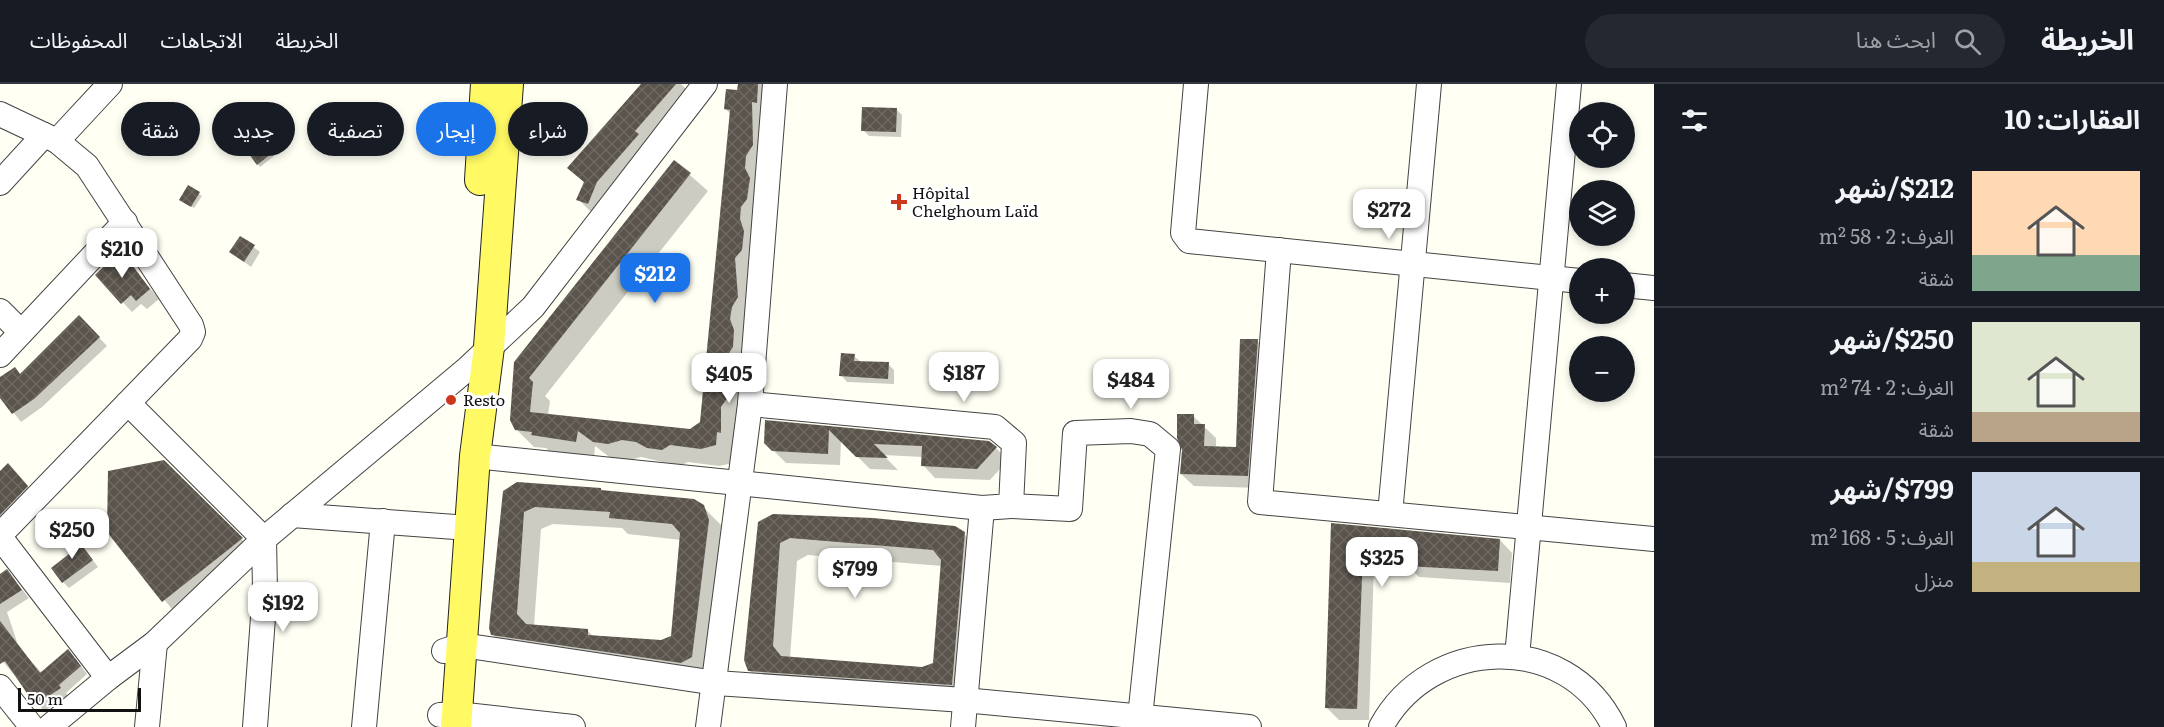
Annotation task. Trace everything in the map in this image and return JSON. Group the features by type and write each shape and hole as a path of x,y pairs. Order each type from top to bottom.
{"main road":[{"path":"453,648 455,527 486,84"},
{"path":"448,721 453,648 489,347 508,84"}],"street":[{"path":"0,183 110,84"},
{"path":"49,727 108,678 155,644 264,539 467,369 532,307 705,84"},
{"path":"708,727 716,683 750,404 775,84"},
{"path":"1196,84 1184,238 1189,241 1569,280"},
{"path":"1390,514 1429,84"},
{"path":"1517,657 1569,84"},
{"path":"0,114 50,138 87,166 191,325 193,332 190,339 0,536 108,678"},
{"path":"0,355 125,222"},
{"path":"1279,250 1260,502 1654,539"},
{"path":"1635,286 1654,288"},
{"path":"0,311 21,332"},
{"path":"128,403 264,539 265,590 255,727"},
{"path":"750,404 995,427 1014,443 1011,506"},
{"path":"475,456 739,481 982,508 1011,506 1070,509 1074,433 1131,430 1150,434 1168,449 1140,722"},
{"path":"963,727 982,508"},
{"path":"292,515 455,527"},
{"path":"364,727 383,521"},
{"path":"147,727 155,644"},
{"path":"453,648 716,683 964,700 1140,722 1249,727"},
{"path":"1381,727 1389,712 1409,690 1432,673 1459,661 1488,656 1517,657 1541,663 1582,687 1599,704 1614,727"},
{"path":"0,687 32,727"},
{"path":"448,721 573,727"}],"building":[{"path":"641,84 676,84 635,131 639,134 597,182 588,204 576,200 584,182 567,168 578,156 588,156 588,144"},
{"path":"738,84 758,84 757,103 752,102 753,145 746,156 745,168 750,178 747,199 741,207 740,219 744,231 742,250 735,258 738,297 732,307 730,319 734,330 733,347 727,356 726,367 730,381 728,397 721,407 721,433 717,432 716,445 701,449 670,445 662,450 622,440 608,444 593,442 578,431 576,442 531,435 532,432 515,430 510,420 514,362 674,160 691,173 529,378 533,382 530,412 690,429 700,422 730,110 724,109 726,89 737,90"},
{"path":"862,107 897,108 896,132 861,131"},
{"path":"250,156 268,156 257,165"},
{"path":"188,185 200,192 191,207 179,200"},
{"path":"240,236 255,245 244,262 229,252"},
{"path":"121,250 150,289 136,301 131,295 121,304 95,275"},
{"path":"79,315 100,337 34,399 12,414 0,398 0,377 15,367 20,374"},
{"path":"1240,339 1258,339 1248,476 1180,474 1182,450 1177,438 1177,414 1194,414 1194,424 1205,424 1204,446 1236,447"},
{"path":"841,353 855,354 854,361 889,362 888,379 839,376"},
{"path":"765,420 989,441 997,447 977,469 921,466 922,446 874,444 888,458 856,457 829,430 828,454 772,451 764,443"},
{"path":"164,460 243,538 162,602 107,532 108,471"},
{"path":"8,463 28,486 0,515 0,471"},
{"path":"517,482 601,488 601,490 694,499 704,505 709,520 692,657 681,663 491,635 489,628 503,491","holes":["535,507 610,512 609,518 672,524 680,533 671,636 661,640 588,635 588,629 526,624 517,614 524,512"]},
{"path":"773,514 873,518 955,526 965,532 952,685 748,671 744,660 758,522","holes":["790,538 933,550 941,560 933,663 922,667 781,656 773,646 780,543"]},
{"path":"1331,523 1500,539 1498,571 1405,566 1406,553 1363,551 1357,709 1325,708"},
{"path":"74,535 93,560 62,583 51,568 69,554 62,544"},
{"path":"7,569 22,590 0,604 0,574"},
{"path":"0,621 40,673 68,649 81,666 59,685 61,688 35,705 5,661 0,664"}],"place":[{"name":"Hôpital Chelghoum Laïd","path":"899,202"},
{"name":"Resto","path":"451,400"}]}
